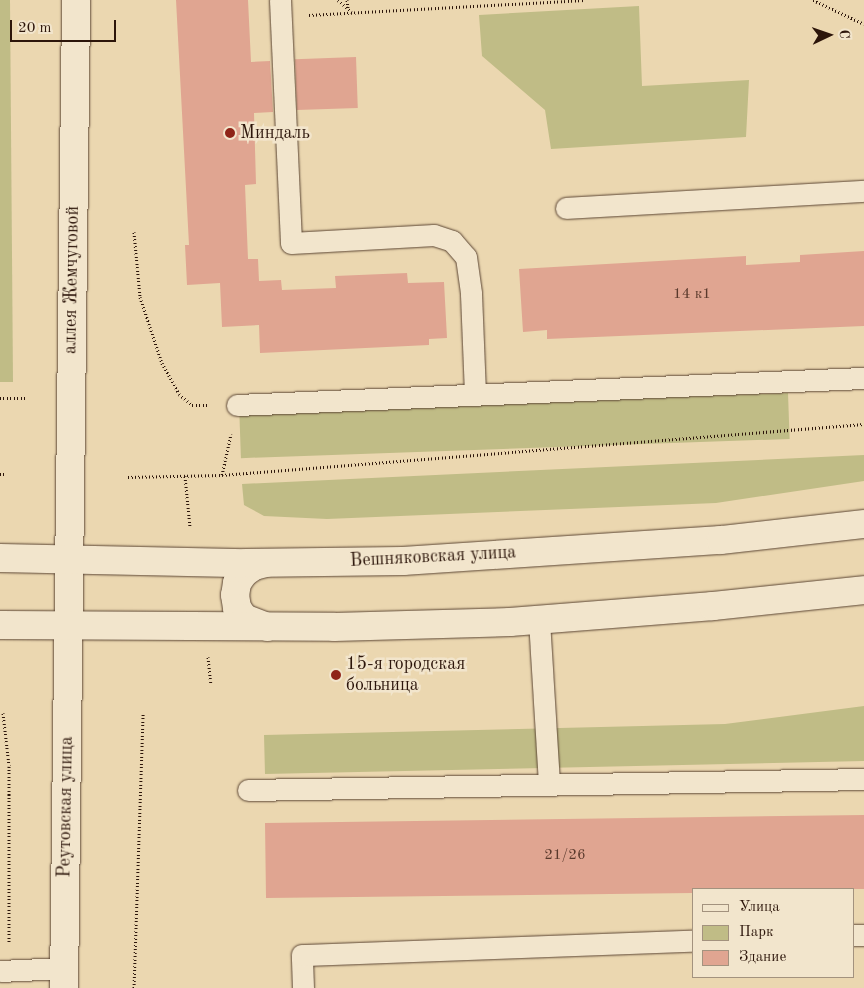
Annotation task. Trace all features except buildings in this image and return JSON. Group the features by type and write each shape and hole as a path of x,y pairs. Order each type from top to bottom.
{"main road":[{"name":"аллея Жемчуговой","path":"68,626 76,0"},
{"name":"Вешняковская улица","path":"0,558 266,563 403,561 721,540 864,524"},
{"path":"266,563 254,566 244,573 237,583 235,595 237,608 244,618 255,624 267,626"},
{"path":"0,625 267,626 539,620 864,590"},
{"name":"Реутовская улица","path":"64,978 68,626"}],"lane":[{"path":"280,8 291,243 434,235 452,241 466,257 471,294 475,395"},
{"path":"566,208 864,191"},
{"path":"237,405 864,378"},
{"path":"539,620 548,784"},
{"path":"248,790 864,779"},
{"path":"303,988 302,955 692,941"},
{"path":"4,971 64,978"}],"path":[{"path":"338,0 352,12"},
{"path":"347,0 348,8"},
{"path":"280,8 352,12 584,0"},
{"path":"813,0 864,24"},
{"path":"134,232 140,297 162,363 179,394 192,405 237,405 222,475"},
{"path":"0,398 25,398"},
{"path":"128,477 222,475 864,424"},
{"path":"185,476 190,527"},
{"path":"208,655 211,684"},
{"path":"3,713 9,766 4,971"},
{"path":"134,988 143,713"}],"green space":[{"path":"0,0 10,0 13,382 0,382"},
{"path":"639,6 642,86 749,80 746,137 551,149 545,110 482,56 479,15"},
{"path":"788,393 790,439 241,458 239,412"},
{"path":"864,455 864,481 716,503 327,519 264,516 244,505 242,484"},
{"path":"864,706 864,761 265,774 264,735 725,724"}],"place":[{"name":"Миндаль","path":"230,133"},
{"name":"15-я городская больница","path":"336,675"}]}
